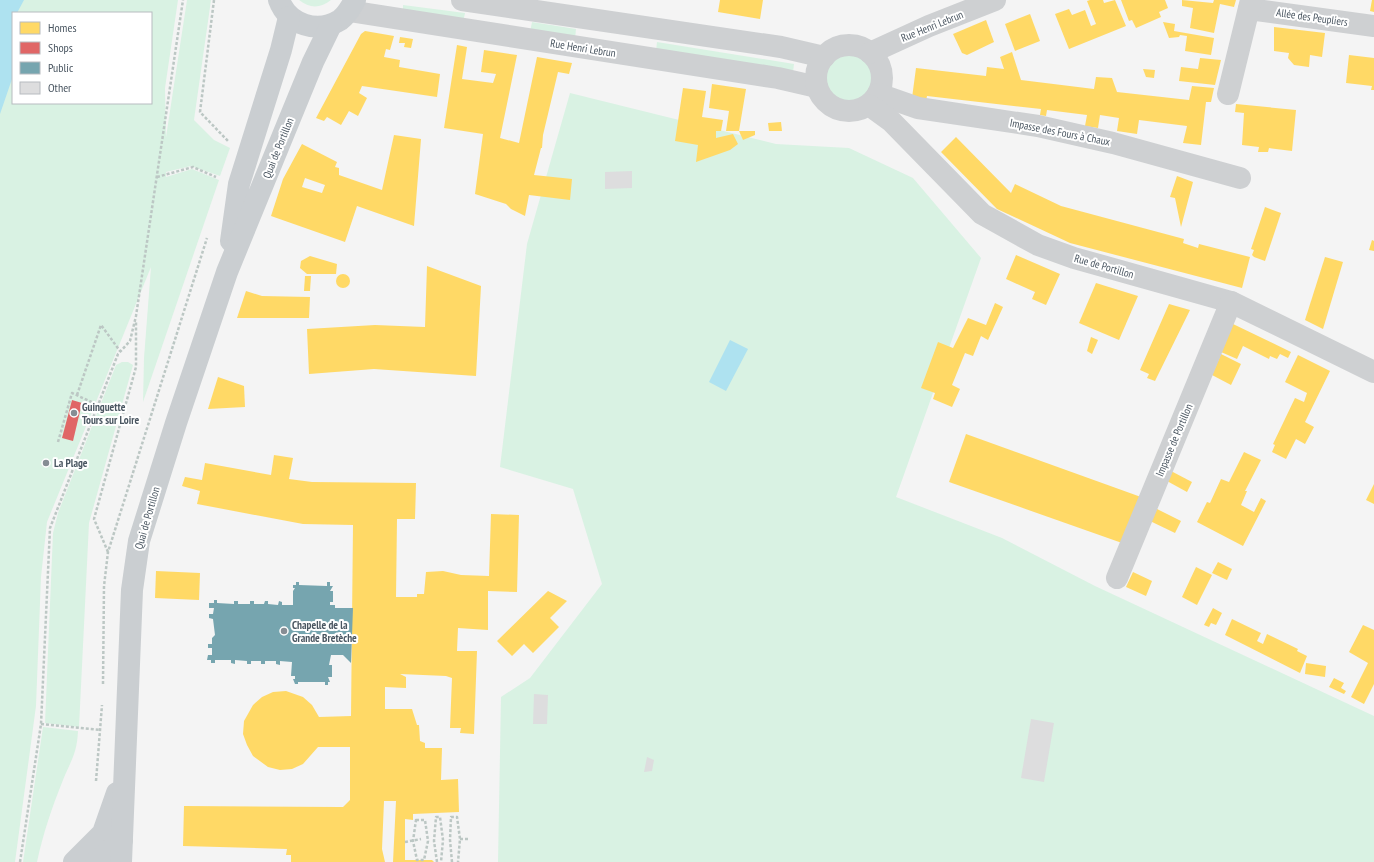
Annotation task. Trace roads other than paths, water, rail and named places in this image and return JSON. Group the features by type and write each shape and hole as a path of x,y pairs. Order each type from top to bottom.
{"main road":[{"path":"284,8 298,23 320,27 331,25 341,19 352,6"},
{"name":"Quai de Portillon","path":"226,272 238,184 281,50 284,8"},
{"name":"Quai de Portillon","path":"121,862 132,590 139,541 226,272 313,62 331,25"},
{"name":"Quai de Portillon","path":"74,862 103,833 124,775"},
{"path":"96,862 122,840"}],"street":[{"path":"462,0 782,47 824,57"},
{"name":"Rue Henri Lebrun","path":"870,53 915,32 995,0"},
{"name":"Allée des Peupliers","path":"1228,94 1250,4 1374,26"},
{"name":"Rue Henri Lebrun","path":"352,6 778,78 817,87"},
{"path":"851,45 870,53 880,68 881,85 874,99 855,111 838,110 829,105 821,97 817,87 816,76 818,66 824,57 836,48 851,45"},
{"name":"Impasse des Fours à Chaux","path":"874,99 918,108 1038,126 1113,143 1240,178"},
{"name":"Rue de Portillon","path":"874,99 891,121 982,214 1013,232 1038,245 1074,258 1232,302 1374,372"},
{"name":"Impasse de Portillon","path":"1117,578 1232,302"}],"water":[{"path":"0,0 24,0 18,12 12,12 12,79 0,114"},
{"path":"730,340 748,349 726,391 709,382"}],"place":[{"name":"Guinguette Tours sur Loire","path":"74,413"},
{"name":"La Plage","path":"46,463"},
{"name":"Chapelle de la Grande Bretèche","path":"284,631"}]}
